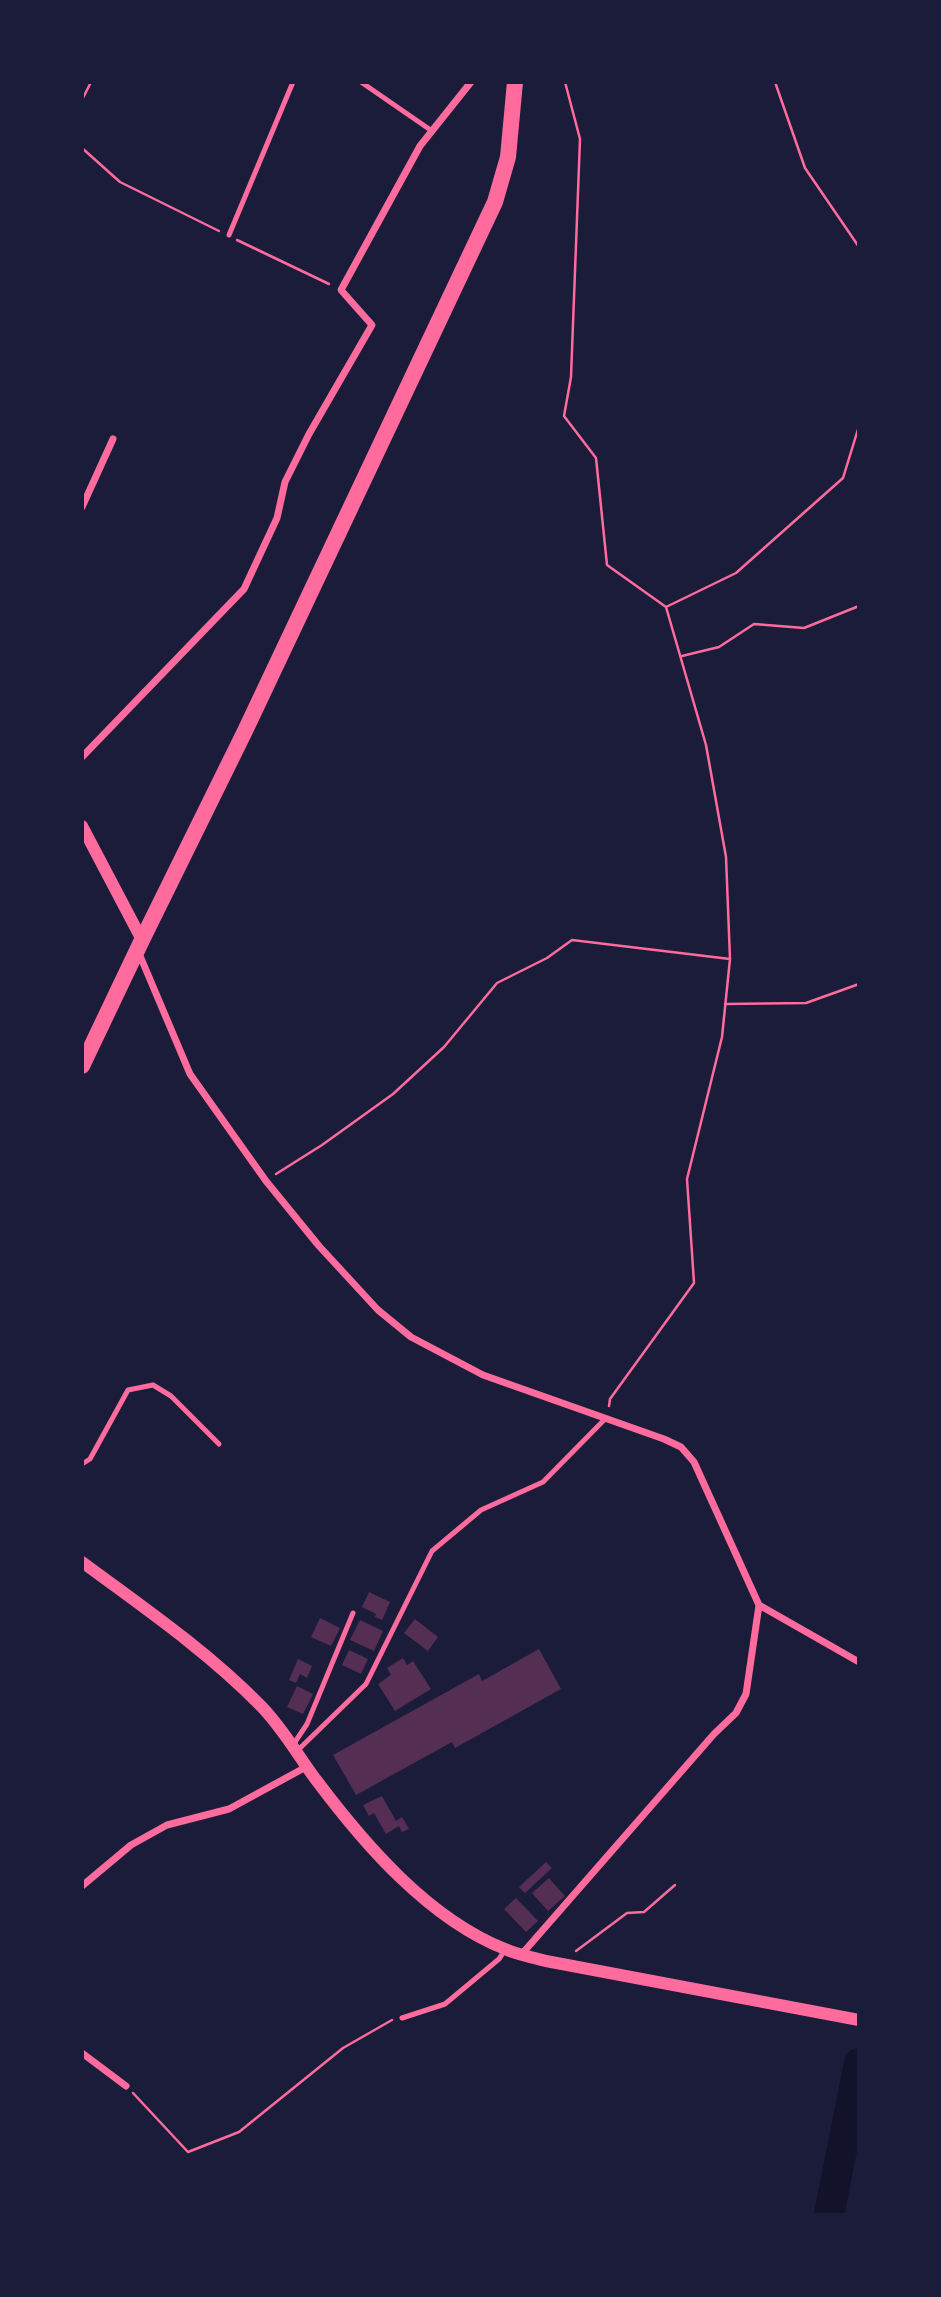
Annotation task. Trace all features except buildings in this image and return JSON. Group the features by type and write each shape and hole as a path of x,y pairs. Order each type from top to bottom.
{"highway":[{"path":"82,1066 251,719 495,202 508,157 515,82"}],"street":[{"path":"82,757 244,589 277,519 285,482 309,434 372,325 341,290 420,146 471,82"},
{"path":"82,507 113,439"},
{"path":"82,826 140,945 190,1074 266,1181 319,1247 378,1310 411,1337 483,1375 681,1447 694,1462 759,1605 746,1694 736,1713 714,1734 522,1955"},
{"path":"82,1562 235,1681 271,1716 306,1767 351,1824 396,1872 448,1917 474,1934 505,1950 522,1955 859,2020"},
{"path":"759,1605 859,1662"},
{"path":"82,1886 131,1845 167,1825 229,1808 306,1767"},
{"path":"82,2053 126,2086"}],"lane":[{"path":"229,236 293,82"},
{"path":"361,82 432,131"},
{"path":"82,1464 90,1459 128,1390 153,1385 171,1396 219,1444"},
{"path":"295,1748 366,1684 432,1551 481,1510 543,1482 605,1419"},
{"path":"295,1748 353,1613"},
{"path":"402,2018 445,2004 499,1959 505,1950"}],"path":[{"path":"82,100 91,82"},
{"path":"565,82 580,139 571,377 564,416 596,458 607,565 666,607 706,745 726,857 730,959 722,1037 687,1179 694,1283 610,1399 605,1419"},
{"path":"775,82 805,168 859,247"},
{"path":"82,148 120,182 341,290"},
{"path":"666,607 736,573 843,478 859,426"},
{"path":"680,656 719,647 754,624 804,628 859,606"},
{"path":"266,1181 393,1094 444,1047 498,983 547,958 572,940 730,959"},
{"path":"725,1004 806,1003 859,984"},
{"path":"559,1963 627,1913 644,1912 675,1885"},
{"path":"126,2086 188,2152 239,2132 343,2048 390,2021 402,2018"}],"waterway":[{"path":"829,2215 859,2063"}]}
